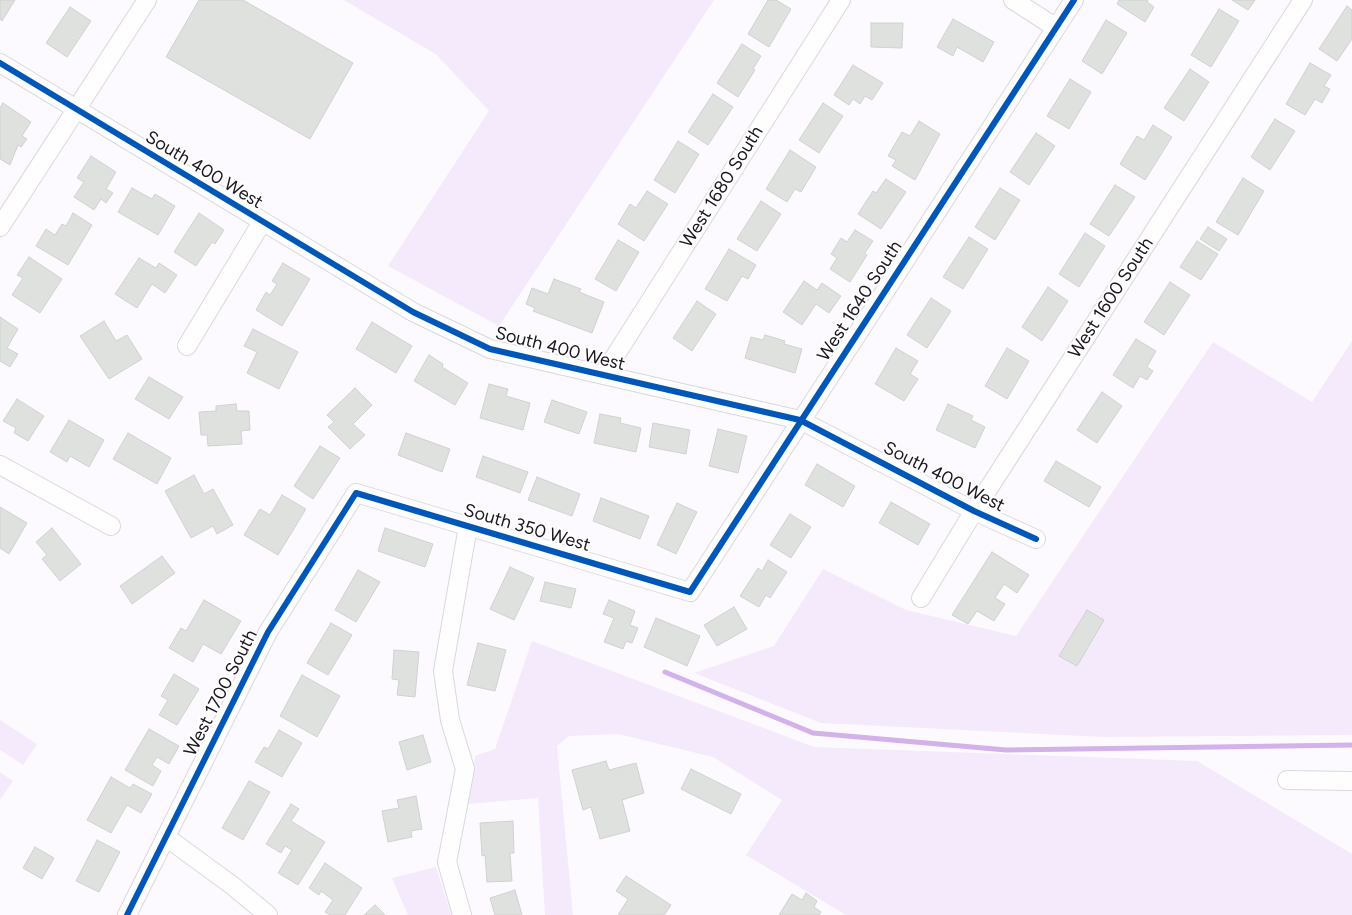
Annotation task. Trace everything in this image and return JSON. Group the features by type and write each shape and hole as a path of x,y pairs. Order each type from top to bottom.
{"street":[{"path":"0,227 147,0"},
{"name":"West 1680 South","path":"604,375 841,0"},
{"path":"1013,0 1055,27"},
{"name":"West 1640 South","path":"690,592 1074,0"},
{"name":"West 1600 South","path":"922,598 974,511 1304,0"},
{"name":"South 400 West","path":"0,63 413,312 490,349 800,420 974,511 1036,539"},
{"path":"187,346 262,222"},
{"path":"0,465 111,526"},
{"name":"South 350 West","path":"356,493 690,592"},
{"name":"West 1700 South","path":"127,915 268,632 356,493"},
{"path":"462,915 447,862 465,769 450,720 443,671 468,526"},
{"path":"1287,780 1352,781"},
{"path":"166,837 234,886 268,915"}],"shaded area":[{"path":"344,0 714,0 499,326 388,266 489,111 437,55"},
{"path":"1352,341 1352,735 1103,737 821,723 694,673 774,646 823,569 906,610 1016,636 1213,342 1312,402"},
{"path":"532,641 814,747 1197,761 1352,854 1352,915 846,915 746,855 782,800 713,757 618,734 569,736 557,746 573,915 545,915 538,798 467,804 472,785 475,756 495,749"},
{"path":"0,720 37,744 23,765 0,750"},
{"path":"0,772 13,781 0,800"},
{"path":"436,867 451,915 408,915 392,878"}],"building":[{"path":"0,0 15,0 2,21 0,19"},
{"path":"199,0 243,0 353,63 310,139 166,57"},
{"path":"768,0 776,0 791,9 769,47 748,34"},
{"path":"1119,0 1148,0 1147,2 1154,7 1145,22 1117,4"},
{"path":"1232,0 1255,0 1248,10"},
{"path":"1347,6 1352,10 1352,39 1337,61 1319,49"},
{"path":"70,7 91,21 67,57 46,43"},
{"path":"1219,9 1239,21 1211,67 1191,55"},
{"path":"953,19 994,42 983,62 957,47 953,56 937,47"},
{"path":"1106,20 1127,33 1102,74 1082,61"},
{"path":"871,23 903,23 902,48 871,47"},
{"path":"742,44 761,56 753,69 755,70 738,97 717,83"},
{"path":"1310,63 1331,75 1324,86 1330,89 1322,103 1315,99 1305,115 1286,104"},
{"path":"853,65 883,83 872,100 865,96 860,104 853,99 849,105 834,95"},
{"path":"1190,69 1209,82 1184,121 1164,108"},
{"path":"1070,79 1091,92 1069,129 1047,116"},
{"path":"713,94 733,107 708,145 688,132"},
{"path":"3,103 31,122 22,136 27,139 21,147 18,145 10,165 0,159 0,108"},
{"path":"823,103 843,116 819,153 799,140"},
{"path":"1275,119 1295,131 1270,170 1251,157"},
{"path":"919,121 940,134 915,180 892,166 896,160 888,156 902,132 910,136"},
{"path":"1153,125 1172,137 1145,180 1120,164 1137,136 1144,140"},
{"path":"1036,133 1055,146 1029,185 1010,172"},
{"path":"678,141 699,154 675,193 654,180"},
{"path":"790,150 816,167 801,192 795,189 787,202 766,189"},
{"path":"91,156 116,172 106,189 113,193 106,203 101,199 94,210 74,197 84,182 77,178"},
{"path":"1243,178 1264,191 1238,235 1216,222"},
{"path":"886,179 906,192 881,229 858,214 873,191 876,193"},
{"path":"1115,185 1135,197 1109,236 1090,224"},
{"path":"132,188 152,199 155,194 175,206 158,235 118,212"},
{"path":"1000,188 1020,200 995,240 975,227"},
{"path":"647,191 668,204 644,241 618,224 630,204 636,208"},
{"path":"761,201 781,214 757,251 737,239"},
{"path":"73,213 92,225 68,265 36,246 46,229 55,235 62,224 66,226"},
{"path":"199,213 224,230 215,244 212,242 196,266 174,252"},
{"path":"1208,227 1227,239 1219,251 1200,239"},
{"path":"855,230 873,241 865,253 867,255 850,282 830,269 837,258 831,254 841,238 847,242"},
{"path":"1085,233 1105,246 1079,287 1059,274"},
{"path":"969,237 988,249 963,289 943,277"},
{"path":"618,240 639,252 616,291 595,279"},
{"path":"1197,241 1218,254 1201,280 1180,267"},
{"path":"729,249 756,265 748,279 742,276 727,301 705,289"},
{"path":"29,257 62,279 40,313 12,295 23,278 17,275"},
{"path":"139,258 156,268 159,263 177,275 165,293 152,284 137,308 115,294"},
{"path":"283,263 310,279 282,326 256,310 266,292 270,295 277,284 272,281"},
{"path":"554,279 581,289 579,292 604,302 592,333 533,311 535,308 526,304 532,288 548,294"},
{"path":"804,281 817,290 822,283 841,296 829,313 816,304 802,325 783,312"},
{"path":"1170,282 1190,295 1164,335 1144,322"},
{"path":"1048,287 1068,301 1042,341 1022,327"},
{"path":"931,298 951,311 927,348 907,335"},
{"path":"697,301 716,314 692,351 673,338"},
{"path":"0,317 18,329 7,348 18,354 10,367 0,361"},
{"path":"104,321 116,341 127,335 142,359 109,379 80,336"},
{"path":"372,322 412,346 396,373 356,349"},
{"path":"253,329 298,352 279,389 247,373 257,352 244,346"},
{"path":"765,335 785,341 784,344 802,349 795,373 745,358 751,337 763,340"},
{"path":"1136,339 1156,351 1147,367 1153,371 1147,380 1140,376 1133,388 1113,375"},
{"path":"896,348 918,361 910,374 918,379 904,401 875,384"},
{"path":"1007,348 1029,361 1007,399 985,386"},
{"path":"429,355 443,364 442,367 468,383 455,405 414,381"},
{"path":"149,377 183,397 169,419 135,399"},
{"path":"489,384 508,389 506,396 530,403 523,430 480,418"},
{"path":"355,388 372,405 353,424 365,435 350,449 328,427 334,422 327,415"},
{"path":"1102,392 1122,406 1097,443 1077,430"},
{"path":"17,399 44,416 28,441 14,433 16,428 3,421"},
{"path":"552,400 587,412 579,434 544,422"},
{"path":"236,404 237,411 249,411 250,430 241,431 242,444 208,446 207,435 201,435 199,412 216,411 216,406"},
{"path":"948,404 973,416 971,420 985,427 975,448 936,430"},
{"path":"600,414 621,418 620,423 641,428 636,452 594,443"},
{"path":"69,420 104,440 89,467 70,456 67,462 50,452"},
{"path":"653,423 690,430 686,454 649,447"},
{"path":"718,429 747,436 738,473 709,466"},
{"path":"128,433 171,458 157,484 113,459"},
{"path":"406,433 450,449 442,472 398,455"},
{"path":"320,446 340,458 313,499 294,486"},
{"path":"483,456 528,472 520,493 476,477"},
{"path":"1056,461 1101,487 1089,507 1044,481"},
{"path":"817,464 855,486 843,507 805,485"},
{"path":"194,475 204,494 213,489 233,525 217,534 213,526 191,538 165,491"},
{"path":"537,477 580,494 572,516 528,500"},
{"path":"282,495 306,509 278,555 244,535 260,509 270,515"},
{"path":"601,498 649,516 640,539 593,521"},
{"path":"891,502 930,524 918,545 879,523"},
{"path":"677,503 697,512 676,554 657,545"},
{"path":"0,507 27,523 9,554 0,548"},
{"path":"790,514 811,527 791,558 770,545"},
{"path":"52,528 81,564 60,581 42,559 47,555 36,542"},
{"path":"385,528 433,544 425,567 378,551"},
{"path":"992,552 1029,575 1017,593 1004,584 995,598 1005,604 994,621 977,611 968,624 952,615"},
{"path":"162,556 175,573 132,604 120,586"},
{"path":"768,560 787,572 770,598 766,595 759,607 740,596 758,568 762,571"},
{"path":"510,567 534,578 514,620 490,609"},
{"path":"358,570 380,582 356,622 335,610"},
{"path":"545,582 576,589 571,608 540,601"},
{"path":"204,600 241,621 221,654 203,644 193,662 169,648 181,628 186,631"},
{"path":"609,600 635,611 630,625 638,628 632,643 626,641 623,649 604,642 614,618 603,614"},
{"path":"734,607 747,629 717,646 704,625"},
{"path":"1087,610 1104,620 1077,666 1059,656"},
{"path":"656,618 700,636 687,666 644,647"},
{"path":"331,623 352,635 328,675 307,663"},
{"path":"478,643 506,650 495,691 467,685"},
{"path":"394,650 419,652 415,697 397,695 399,680 392,679"},
{"path":"174,674 199,689 177,725 159,715 168,700 161,696"},
{"path":"302,675 340,696 317,737 280,716"},
{"path":"149,729 179,746 169,764 157,757 152,765 161,771 153,786 125,770"},
{"path":"279,730 302,743 282,777 255,762 264,747 268,749"},
{"path":"423,735 431,762 407,770 399,742"},
{"path":"606,761 609,770 636,763 644,793 622,800 630,831 600,839 591,807 583,810 572,770"},
{"path":"691,769 741,794 731,814 681,789"},
{"path":"111,777 130,788 133,784 152,794 141,813 127,805 111,833 87,820"},
{"path":"249,781 270,792 243,840 222,828"},
{"path":"416,796 422,829 411,831 412,837 388,842 382,811 399,808 397,800"},
{"path":"291,804 299,809 291,821 325,842 298,885 278,873 292,850 285,846 281,853 266,844"},
{"path":"513,821 514,853 510,853 512,881 487,882 485,855 482,856 480,823"},
{"path":"97,840 120,852 99,892 76,881"},
{"path":"35,847 54,858 42,879 23,868"},
{"path":"325,863 362,888 345,915 330,915 325,912 333,900 321,891 319,895 309,888"},
{"path":"626,876 671,905 664,915 618,915 628,899 616,891"},
{"path":"515,890 522,915 495,915 490,898"},
{"path":"806,893 817,901 814,907 821,912 819,915 779,915 792,894 802,900"},
{"path":"375,905 385,915 364,915"}],"waterway":[{"path":"665,672 813,733 1006,750 1352,745"}],"cycle path":[{"path":"127,915 268,632 356,493 690,592 1074,0"},
{"path":"0,63 413,312 490,349 800,420 974,511 1036,539"}]}
